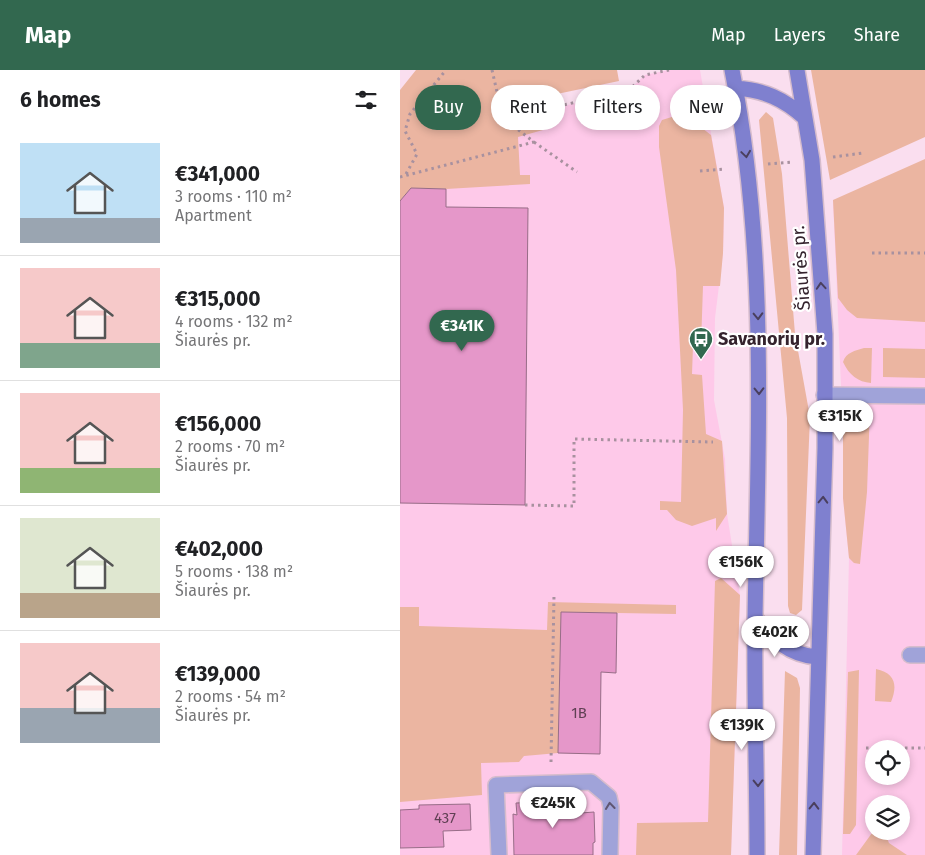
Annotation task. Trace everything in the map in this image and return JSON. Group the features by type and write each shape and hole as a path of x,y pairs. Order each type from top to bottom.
{"main road":[{"path":"732,70 735,85"},
{"name":"Šiaurės pr.","path":"797,70 812,160 825,334 825,448 817,657 813,855"},
{"path":"741,89 773,95 790,105 805,118"},
{"path":"741,120 748,166 755,247 759,343 760,411 755,618 757,855"},
{"path":"755,618 772,638 789,650 804,656 817,657"}],"street":[{"path":"824,395 925,396"},
{"path":"910,655 925,655"},
{"path":"499,855 496,785 591,782 609,798 611,807 610,855"}],"path":[{"path":"406,175 417,154 405,131 410,114 446,70"},
{"path":"492,70 495,85"},
{"path":"565,105 628,91 645,75 669,70"},
{"path":"518,130 577,172"},
{"path":"400,177 534,142"},
{"path":"700,171 863,153"},
{"path":"872,253 925,253"},
{"path":"525,505 574,506 574,439 713,442"},
{"path":"551,784 554,595"},
{"path":"910,748 925,748"}],"shaded area":[{"path":"416,70 617,70 619,81 600,85 575,85 575,90 565,92 565,85 491,85 491,130 543,130 518,137 520,175 530,175 530,184 446,189 411,188 400,201 400,90"},
{"path":"669,70 700,70 703,85 670,85 670,130 710,130 724,208 723,253 715,318 714,400 725,459 727,514 740,595 731,855 400,855 400,162 421,139 460,130 481,130 481,125 491,123 491,130 565,130 565,106 575,103 575,130 660,130 660,85 634,85 645,75"},
{"path":"811,70 925,70 925,137 830,180"},
{"path":"766,112 773,118 782,174 795,334 810,417 802,610 796,615 790,613 788,606 787,418 759,120"},
{"path":"670,118 670,130 705,130 711,135 724,208 720,286 703,286 701,345 693,346 692,374 702,375 706,434 722,441 727,514 716,531 716,518 692,526 676,520 667,510 660,510 660,501 681,502 683,410 676,270 659,147 659,130 662,120"},
{"path":"925,159 925,322 857,318 847,310 838,298 833,200"},
{"path":"925,182 925,855 842,855 849,558 843,498 843,432 833,200"},
{"path":"864,348 872,348 871,383 854,377 843,362 849,354"},
{"path":"883,348 925,349 925,378 883,377"},
{"path":"870,408 867,492 860,564 854,563 849,558 843,498 843,432 849,421"},
{"path":"721,578 740,595 731,855 636,855 637,823 708,822 715,581"},
{"path":"548,602 676,605 676,614 561,612 558,753 524,756 519,762 481,763 482,795 400,802 400,607 419,607 419,626 547,630"},
{"path":"876,669 887,673 893,681 894,690 891,702 875,701"},
{"path":"859,670 856,825 850,834 843,834 848,672"},
{"path":"785,671 797,678 800,688 797,855 779,855"},
{"path":"867,840 888,840 889,843 907,855 856,855"}],"building":[{"path":"411,188 446,189 446,207 528,208 525,505 400,503 400,201"},
{"path":"561,612 617,613 616,673 601,672 600,754 558,753"},
{"path":"581,801 581,813 594,812 595,842 593,843 593,855 514,855 513,814 517,815 516,803"},
{"path":"470,804 471,830 443,831 444,847 400,848 400,810 419,809 419,805"}],"place":[{"name":"Savanorių pr.","path":"701,360"}]}
